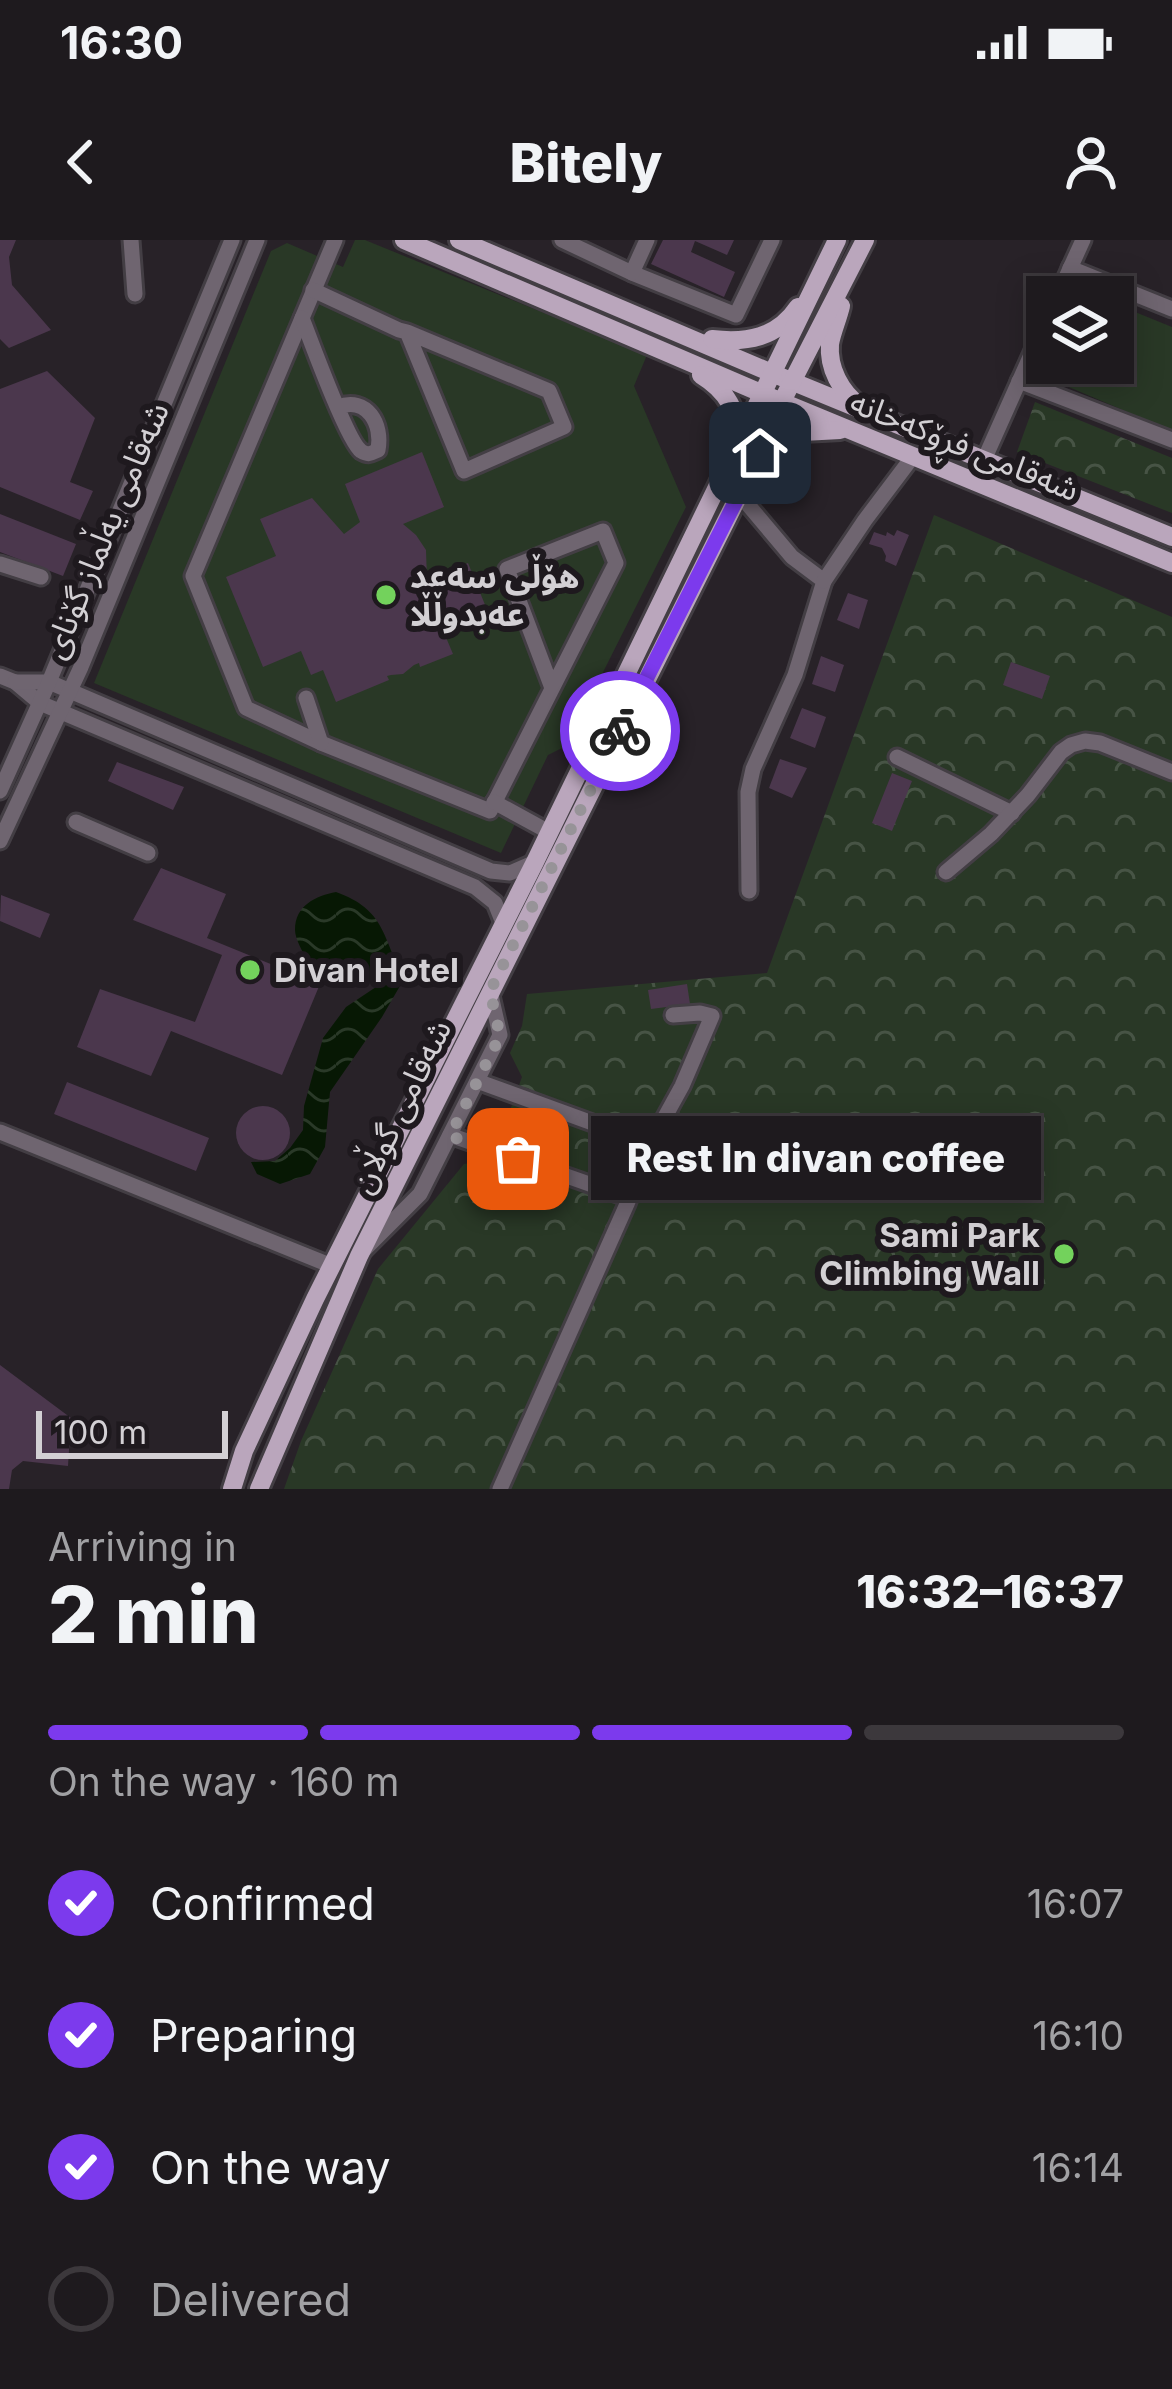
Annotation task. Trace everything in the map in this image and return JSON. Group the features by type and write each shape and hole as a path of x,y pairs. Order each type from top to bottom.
{"main road":[{"name":"شەقامی فڕۆکەخانە","path":"404,240 1172,562"},
{"name":"شەقامی فڕۆکەخانە","path":"459,240 1172,537"},
{"name":"شەقامی گوڵان","path":"259,1489 503,923 730,463 773,398 837,240"},
{"name":"شەقامی گوڵان","path":"783,377 866,240"},
{"path":"684,335 735,342 760,338 790,318 820,273"},
{"path":"845,281 830,344 832,364 845,395 867,411"},
{"path":"673,356 713,382 730,400 737,434 730,463"},
{"name":"شەقامی گوڵان","path":"232,1489 244,1451 332,1266 490,991 760,453 773,398"},
{"path":"760,453 811,430 841,430 867,437"}],"street":[{"path":"131,240 135,294"},
{"name":"شەقامی یەڵماز گۆنای","path":"0,791 232,240"},
{"name":"شەقامی یەڵماز گۆنای","path":"0,841 70,691 257,240"},
{"path":"335,240 193,577 246,708 490,811 616,563 603,531 507,569 552,688"},
{"path":"562,240 736,315 772,240"},
{"path":"632,273 647,240"},
{"path":"1066,276 1083,240"},
{"path":"1070,268 1172,310"},
{"path":"314,290 549,391 564,427 464,471 407,332"},
{"path":"302,318 338,406"},
{"path":"985,460 1026,366"},
{"path":"1019,381 1172,440"},
{"path":"749,891 748,792 753,769 795,675 824,580 908,463"},
{"path":"739,494 792,556 824,580"},
{"path":"0,564 40,577"},
{"path":"7,679 49,682 483,867 510,873 535,862"},
{"path":"7,679 40,703 475,887 496,905 503,923"},
{"path":"306,698 321,743"},
{"path":"946,872 1012,813 1060,752 1078,742 1100,743 1172,772"},
{"path":"897,758 1012,813"},
{"path":"494,802 549,832"},
{"path":"76,822 148,853"},
{"path":"475,887 488,881 483,867"},
{"path":"358,1256 420,1194 500,1036 490,991"},
{"path":"500,1489 650,1144 712,1016 674,1015"},
{"path":"477,1081 650,1144"},
{"path":"0,1132 332,1266"},
{"path":"450,1136 629,1198"}],"green space":[{"path":"355,240 365,240 647,355 634,386 686,507 566,746 548,755 501,853 94,683 271,251 287,243 343,267"},
{"path":"1134,312 1172,327 1172,431 1062,384 1134,384"},
{"path":"1035,402 1172,458 1172,513 1017,452"},
{"path":"934,515 1172,617 1172,1489 284,1489 378,1269 464,1164 476,1162 487,1131 503,1130 522,1077 510,1053 522,1026 527,994 767,973"}],"water":[{"path":"336,892 374,916 404,979 330,1092 325,1147 310,1174 280,1184 257,1174 251,1162 275,1161 290,1148 303,1130 304,1106 323,1038 346,1007 382,983 352,980 306,959 295,934 299,914 314,899"}],"building":[{"path":"0,240 16,240 9,257 12,285 51,330 9,348 0,339"},
{"path":"663,240 734,240 727,255 695,241 691,252 735,272 724,297 651,264"},
{"path":"47,371 95,418 70,482 93,491 80,520 0,487 0,389"},
{"path":"422,452 444,507 403,524 426,550 427,580 468,563 490,617 445,635 453,654 387,676 389,680 336,702 323,670 311,675 301,651 263,667 226,577 276,556 260,519 312,498 344,534 360,522 345,484"},
{"path":"0,514 76,544 63,576 0,552"},
{"path":"897,530 909,535 896,566 885,561 882,548 869,544 874,532 894,536"},
{"path":"848,593 868,600 859,629 837,620"},
{"path":"821,656 844,665 835,692 812,684"},
{"path":"1011,662 1050,676 1042,699 1003,685"},
{"path":"802,708 826,717 815,748 790,738"},
{"path":"780,759 807,768 792,798 769,788"},
{"path":"117,762 184,787 173,810 108,781"},
{"path":"892,773 912,781 892,831 872,823"},
{"name":"Divan Hotel","path":"161,868 226,894 207,938 320,984 282,1075 171,1031 151,1076 77,1047 100,989 195,1022 222,955 133,920"},
{"path":"1,895 50,914 40,938 0,921"},
{"path":"687,984 690,1004 651,1009 648,990"},
{"path":"67,1082 209,1138 196,1171 54,1114"},
{"path":"263,1106 282,1114 290,1133 282,1152 263,1160 244,1152 236,1133 244,1114"},
{"path":"0,1365 71,1418 68,1466 23,1461 12,1470 9,1489 0,1489"}],"way so far":[{"path":"518,1159 450,1136 500,1036 490,991 620,731"}],"place":[{"name":"ھۆڵی سەعد عەبدوڵڵا","path":"386,595"},
{"name":"Divan Hotel","path":"250,970"},
{"name":"Rest In divan coffee","path":"518,1159"},
{"name":"Sami Park Climbing Wall","path":"1064,1254"}],"route":[{"path":"620,731 760,453"}]}
